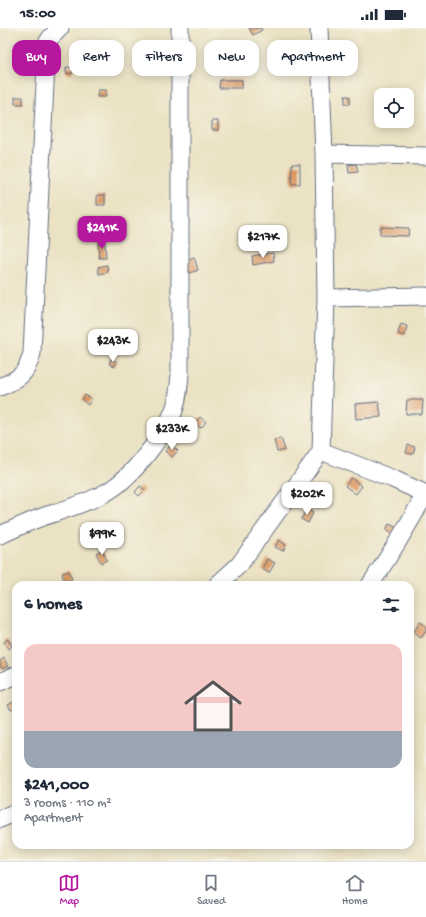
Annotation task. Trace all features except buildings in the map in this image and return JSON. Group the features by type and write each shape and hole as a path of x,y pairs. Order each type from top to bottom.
{"street":[{"path":"0,387 17,380 23,374 28,367 32,353 48,43 51,37 60,28"},
{"path":"0,535 41,518 89,501 116,487 148,453 174,412 180,374 180,28"},
{"path":"221,581 239,565 321,451 326,298 324,154 319,28"},
{"path":"324,154 426,156"},
{"path":"326,298 426,296"},
{"path":"321,451 393,479 425,494 399,541 373,581"},
{"path":"0,682 12,677"},
{"path":"0,819 12,814"}]}
